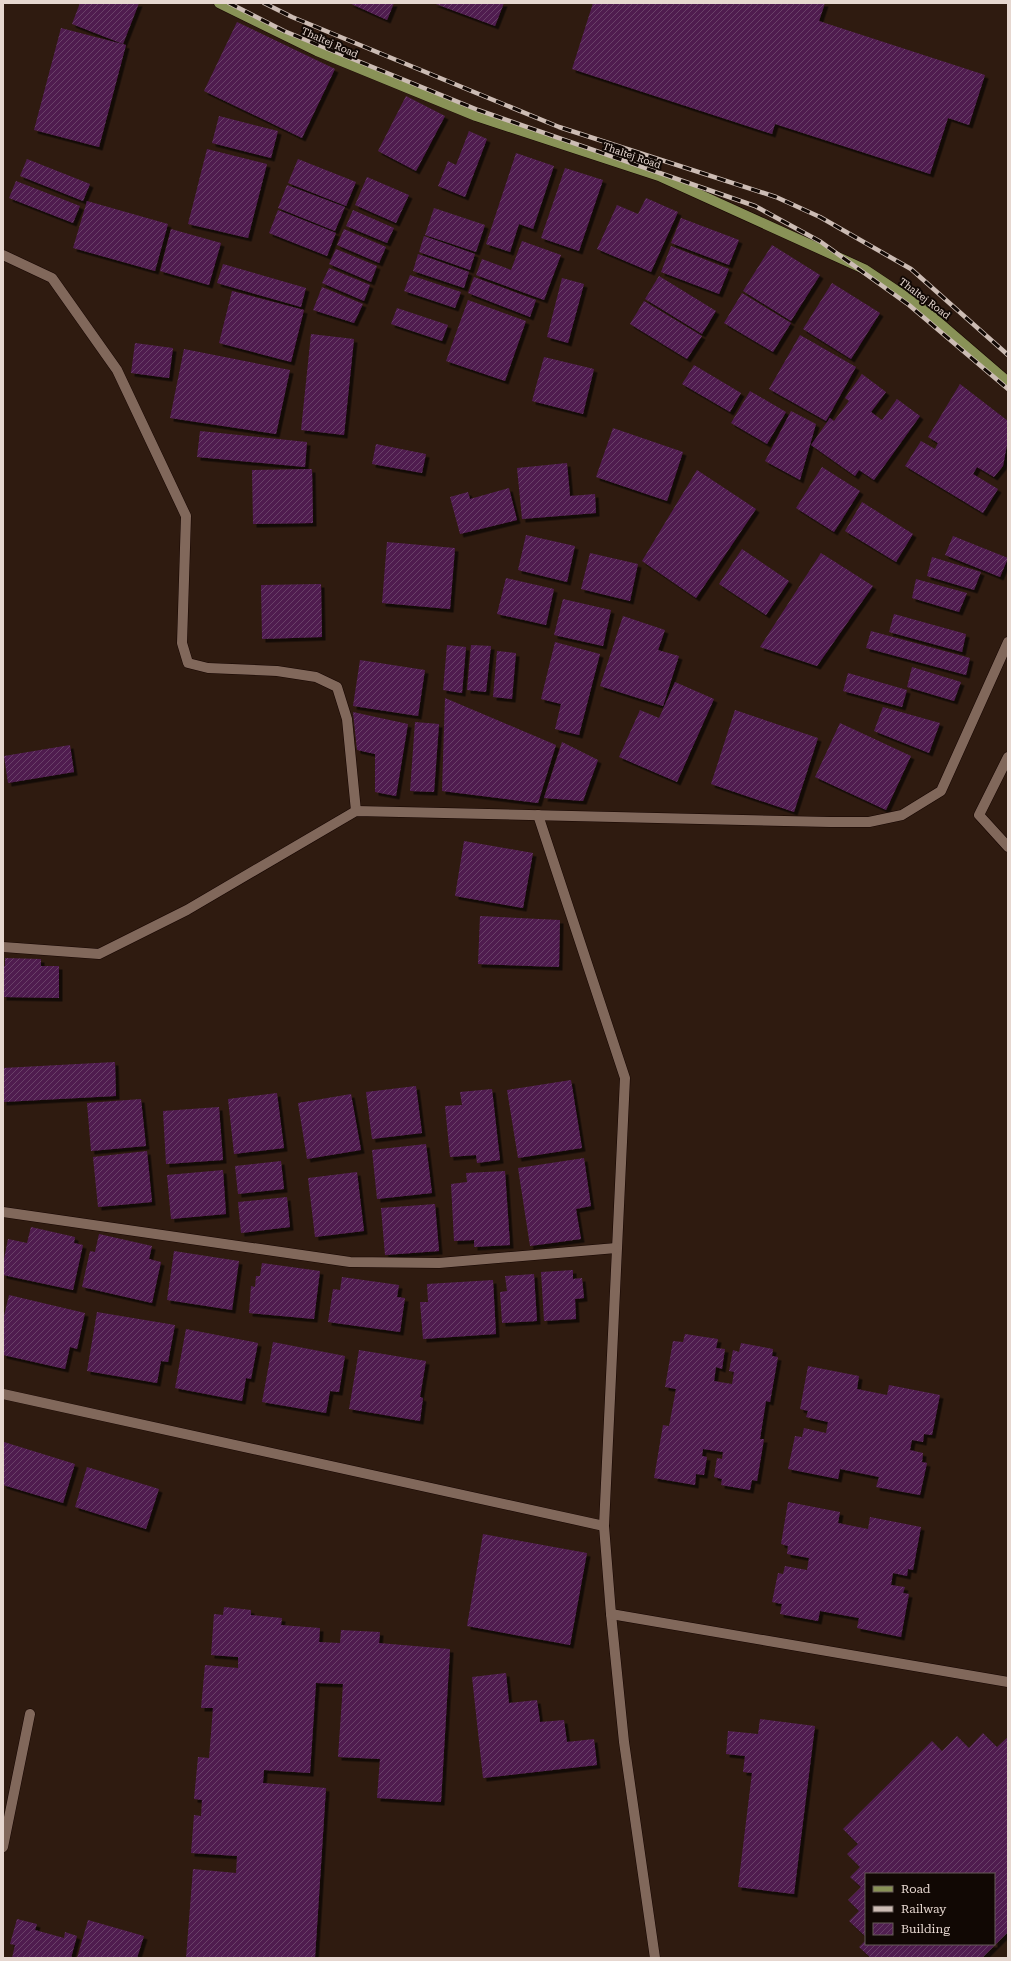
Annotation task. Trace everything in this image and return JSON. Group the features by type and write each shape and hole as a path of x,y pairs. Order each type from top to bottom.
{"main road":[{"name":"Thaltej Road","path":"219,3 318,51 476,116 659,176 864,269 921,307 1008,382"}],"street":[{"path":"3,255 52,278 118,370 186,516 182,643 188,664 208,668 277,672 316,677 337,687 347,719 356,811"},
{"path":"3,948 99,954 187,910 356,811 869,822 902,815 941,792 1008,642"},
{"path":"1008,757 979,815 1008,846"},
{"path":"538,815 625,1078 604,1526 624,1742 655,1958"},
{"path":"3,1212 350,1262 439,1263 616,1248"},
{"path":"3,1394 604,1526"},
{"path":"611,1614 1008,1682"},
{"path":"3,1847 30,1714"}],"building":[{"path":"80,3 139,3 123,44 72,24"},
{"path":"349,3 394,3 387,20"},
{"path":"433,3 504,3 495,26"},
{"path":"593,3 825,3 819,21 985,75 969,125 948,118 930,174 775,124 772,134 572,69"},
{"path":"237,22 335,69 302,138 204,91"},
{"path":"61,28 126,45 99,147 34,130"},
{"path":"406,96 445,116 416,171 378,151"},
{"path":"219,116 278,131 271,158 212,143"},
{"path":"469,131 487,139 465,197 438,186 448,161 456,165"},
{"path":"207,149 267,164 248,238 188,224"},
{"path":"516,153 554,166 533,229 519,224 510,252 486,244"},
{"path":"27,159 90,184 83,201 20,176"},
{"path":"298,159 356,182 346,206 288,183"},
{"path":"565,168 603,180 579,251 541,238"},
{"path":"367,177 409,195 396,223 355,205"},
{"path":"16,181 80,206 73,223 9,198"},
{"path":"287,185 345,207 335,231 278,208"},
{"path":"646,198 678,212 651,272 597,249 617,205 638,214"},
{"path":"87,201 168,224 155,271 73,248"},
{"path":"434,208 485,225 476,252 425,235"},
{"path":"278,210 336,233 327,256 269,233"},
{"path":"353,210 394,228 387,243 346,226"},
{"path":"681,218 739,240 729,265 671,243"},
{"path":"171,229 221,243 209,285 160,271"},
{"path":"344,229 386,247 379,263 337,245"},
{"path":"424,236 475,254 470,270 419,252"},
{"path":"522,241 561,255 544,300 476,275 482,259 511,270"},
{"path":"772,245 820,275 791,321 743,291"},
{"path":"671,246 729,269 719,294 661,272"},
{"path":"336,249 377,266 371,282 329,264"},
{"path":"418,254 469,272 464,288 413,271"},
{"path":"223,264 306,288 301,307 217,283"},
{"path":"329,268 370,285 364,301 322,283"},
{"path":"410,275 461,292 455,308 404,291"},
{"path":"659,276 716,311 702,334 645,299"},
{"path":"474,277 536,300 530,317 468,293"},
{"path":"562,278 584,284 568,343 547,337"},
{"path":"832,283 880,313 851,359 803,329"},
{"path":"322,287 363,304 354,323 313,310"},
{"path":"232,291 304,310 291,362 219,343"},
{"path":"742,293 791,323 773,352 724,323"},
{"path":"468,300 526,321 505,381 446,361"},
{"path":"644,301 702,336 687,359 630,324"},
{"path":"397,308 448,325 442,341 391,324"},
{"path":"311,334 354,339 344,435 301,430"},
{"path":"800,335 856,367 826,421 769,389"},
{"path":"135,343 173,348 169,378 131,373"},
{"path":"184,349 290,370 276,434 170,418"},
{"path":"544,357 594,369 583,414 532,401"},
{"path":"694,365 741,393 730,412 682,384"},
{"path":"862,374 886,392 871,412 882,420 897,399 920,416 874,480 859,470 855,476 811,445 830,418 834,421 849,401 845,398"},
{"path":"960,384 1008,421 1008,439 1003,466 994,477 977,467 973,474 998,489 983,513 905,466 921,441 935,449 938,443 928,437"},
{"path":"750,391 786,412 767,444 731,423"},
{"path":"791,411 816,424 800,480 765,461"},
{"path":"613,428 683,452 667,501 596,477"},
{"path":"200,431 307,442 305,467 197,457"},
{"path":"376,444 426,454 422,473 372,464"},
{"path":"567,463 570,496 595,494 596,513 522,519 517,468"},
{"path":"822,467 860,491 834,532 796,508"},
{"path":"312,469 313,523 253,524 252,470"},
{"path":"697,470 756,509 696,598 642,561"},
{"path":"509,488 517,520 460,534 450,497 468,492 470,499"},
{"path":"862,502 913,534 896,562 845,531"},
{"path":"526,535 575,546 567,582 518,570"},
{"path":"953,536 1008,558 1000,577 945,555"},
{"path":"387,542 455,548 450,609 382,603"},
{"path":"742,549 789,581 766,615 719,584"},
{"path":"590,553 638,564 630,601 581,589"},
{"path":"821,553 873,586 817,666 760,647"},
{"path":"932,557 981,572 974,590 927,576"},
{"path":"506,578 554,589 546,625 497,614"},
{"path":"916,579 967,593 959,612 912,598"},
{"path":"321,584 322,637 262,639 261,585"},
{"path":"563,599 611,610 603,646 554,635"},
{"path":"894,614 966,634 962,652 889,632"},
{"path":"623,616 665,630 658,650 679,656 663,706 600,686"},
{"path":"871,631 970,658 966,675 866,648"},
{"path":"555,642 600,654 579,735 555,729 561,704 541,699"},
{"path":"447,645 466,647 462,693 443,690"},
{"path":"471,645 491,646 486,692 467,690"},
{"path":"497,651 516,653 512,699 493,697"},
{"path":"360,660 425,670 418,716 353,706"},
{"path":"912,667 961,682 954,701 907,687"},
{"path":"848,673 907,690 902,707 843,691"},
{"path":"675,682 714,699 677,782 619,757 640,710 659,718"},
{"path":"445,698 556,745 538,803 442,791"},
{"path":"883,707 940,723 929,753 874,731"},
{"path":"735,710 818,738 794,812 711,784"},
{"path":"353,712 408,724 396,796 375,792 375,754 357,750"},
{"path":"415,722 439,724 434,792 410,791"},
{"path":"840,723 911,756 886,810 815,777"},
{"path":"562,742 598,760 583,801 544,798"},
{"path":"70,745 74,772 8,783 4,756"},
{"path":"464,841 533,853 523,908 455,896"},
{"path":"480,916 560,920 559,967 478,964"},
{"path":"5,958 41,959 41,966 59,966 59,998 3,997 3,966 5,966"},
{"path":"115,1062 116,1096 3,1102 3,1068"},
{"path":"571,1080 582,1148 518,1158 507,1090"},
{"path":"416,1086 422,1133 372,1139 366,1092"},
{"path":"492,1089 500,1160 477,1163 476,1155 450,1157 445,1106 462,1105 460,1092"},
{"path":"277,1093 284,1148 234,1154 228,1099"},
{"path":"351,1094 361,1150 307,1159 298,1103"},
{"path":"141,1099 146,1146 91,1151 87,1103"},
{"path":"219,1107 223,1160 166,1164 163,1111"},
{"path":"426,1144 432,1193 377,1199 372,1150"},
{"path":"147,1151 152,1202 98,1207 93,1157"},
{"path":"584,1158 591,1206 576,1209 581,1239 530,1246 518,1168"},
{"path":"281,1161 284,1189 238,1194 235,1166"},
{"path":"223,1170 226,1214 171,1219 167,1175"},
{"path":"505,1171 510,1245 474,1247 474,1240 454,1241 451,1184 467,1182 466,1173"},
{"path":"357,1172 364,1231 315,1237 308,1178"},
{"path":"287,1197 290,1227 241,1233 238,1202"},
{"path":"435,1204 439,1251 385,1255 381,1208"},
{"path":"31,1227 75,1237 74,1243 83,1245 73,1290 3,1275 3,1264 8,1239 27,1243"},
{"path":"99,1234 152,1246 149,1259 161,1262 152,1303 82,1287 90,1251 95,1252"},
{"path":"174,1251 239,1261 232,1310 167,1300"},
{"path":"262,1263 320,1271 314,1319 249,1313 251,1286 255,1287 256,1276 260,1276"},
{"path":"573,1270 573,1279 582,1278 584,1298 575,1299 576,1319 544,1321 541,1272"},
{"path":"534,1274 537,1321 502,1323 500,1292 507,1291 505,1276"},
{"path":"342,1277 399,1285 397,1297 405,1298 400,1332 328,1322 333,1289 340,1290"},
{"path":"493,1280 496,1334 423,1339 420,1302 428,1302 427,1284"},
{"path":"9,1295 85,1313 77,1349 70,1347 65,1369 3,1355 3,1320"},
{"path":"97,1312 175,1325 168,1362 161,1361 157,1383 87,1371"},
{"path":"186,1329 258,1343 251,1379 246,1378 242,1401 175,1388"},
{"path":"685,1334 718,1339 716,1348 725,1349 722,1369 716,1367 714,1381 732,1384 734,1372 729,1371 733,1350 739,1352 741,1343 773,1349 772,1356 778,1357 770,1402 766,1401 760,1439 764,1439 757,1481 752,1480 750,1490 721,1485 722,1479 714,1477 717,1458 722,1459 723,1452 703,1449 702,1456 707,1457 704,1475 696,1474 695,1485 654,1478 663,1425 669,1426 676,1389 665,1387 673,1341 683,1342"},
{"path":"273,1342 345,1356 339,1392 330,1391 326,1413 262,1402"},
{"path":"359,1350 426,1361 420,1397 423,1398 420,1421 349,1409"},
{"path":"808,1366 859,1376 857,1389 887,1395 889,1385 940,1395 932,1435 924,1434 923,1442 912,1440 910,1450 923,1453 922,1462 927,1463 920,1495 876,1487 879,1477 840,1469 838,1479 788,1469 795,1436 802,1437 804,1428 826,1433 828,1422 806,1417 808,1411 800,1409"},
{"path":"4,1442 75,1464 63,1503 3,1485"},
{"path":"87,1467 159,1489 146,1529 75,1507"},
{"path":"788,1502 840,1512 838,1523 868,1529 870,1517 921,1527 913,1570 908,1569 907,1576 893,1573 891,1585 905,1587 903,1593 909,1594 901,1637 857,1628 859,1618 820,1611 818,1621 780,1614 782,1604 772,1602 778,1573 783,1574 785,1566 807,1570 809,1558 787,1554 788,1546 781,1544"},
{"path":"483,1534 587,1553 570,1645 467,1626"},
{"path":"224,1607 251,1610 251,1615 282,1618 281,1625 320,1628 319,1642 340,1643 341,1630 380,1632 379,1643 450,1649 441,1802 377,1798 380,1759 338,1757 343,1684 316,1683 310,1773 264,1770 263,1783 326,1788 315,1958 186,1958 193,1869 236,1873 237,1856 191,1853 194,1815 201,1816 202,1800 194,1799 198,1757 209,1758 213,1708 201,1708 205,1665 238,1668 238,1657 211,1655 214,1614 223,1615"},
{"path":"506,1673 509,1703 537,1700 540,1722 564,1720 567,1742 594,1739 597,1765 483,1778 472,1677"},
{"path":"760,1719 815,1726 794,1894 738,1887 752,1773 743,1772 745,1756 726,1754 728,1731 758,1734"},
{"path":"983,1733 997,1747 1008,1737 1008,1932 995,1945 995,1873 865,1873 865,1936 849,1921 859,1911 848,1900 861,1887 850,1877 860,1867 847,1854 858,1844 843,1829 932,1741 942,1751 957,1736 969,1748"},
{"path":"17,1919 37,1924 35,1930 64,1938 65,1932 77,1936 71,1958 12,1958 15,1945 10,1944"},
{"path":"88,1920 144,1936 137,1958 77,1958"},
{"path":"865,1941 865,1945 995,1945 982,1958 871,1958 859,1947"}],"railway":[{"path":"229,3 284,31 478,110 755,206 821,242 909,305 1008,389"},
{"path":"264,3 292,17 559,127 776,197 820,217 911,269 1008,355"}]}
